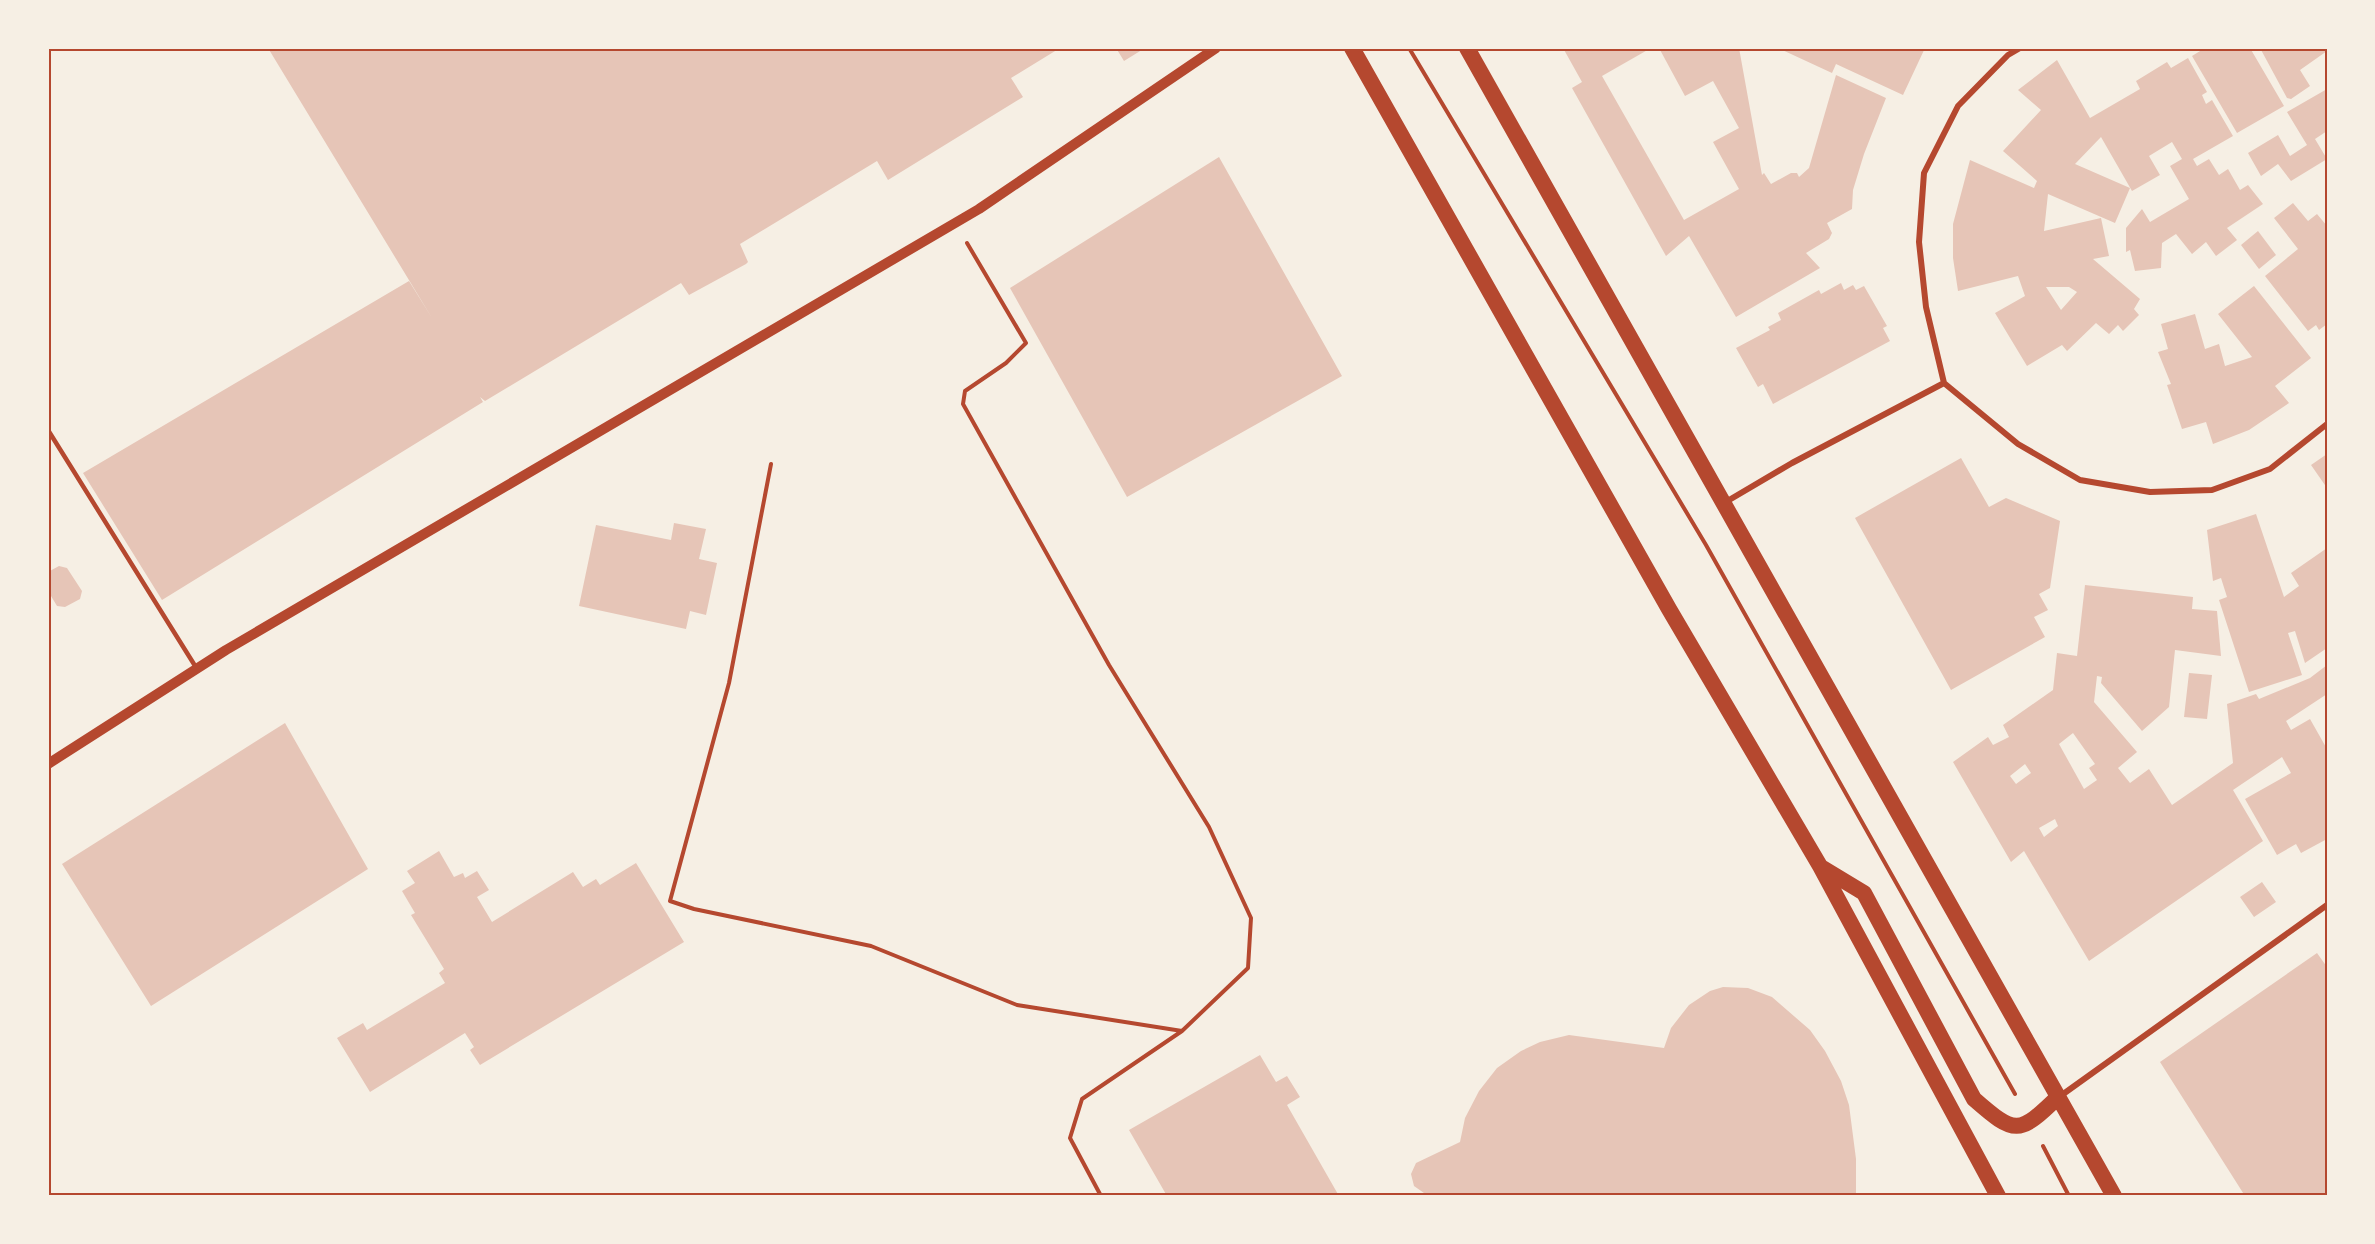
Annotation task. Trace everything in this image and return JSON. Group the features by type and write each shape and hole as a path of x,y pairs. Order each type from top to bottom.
{"highway":[{"path":"1352,48 1663,598 1820,866 1998,1196"},
{"path":"1467,48 2114,1196"},
{"path":"1820,866 1864,893 1974,1099 1999,1121 2020,1126 2031,1123 2058,1097"}],"street":[{"path":"48,764 196,669 956,223 1216,48"},
{"path":"2020,48 2008,55 1958,105 1924,173 1919,242 1926,308 1944,383 2018,444 2080,480 2150,492 2212,490 2270,469 2327,423"},
{"path":"1724,504 1792,463 1944,383"},
{"path":"2058,1097 2327,905"}],"lane":[{"path":"48,430 196,669"}],"path":[{"path":"1409,48 1706,545 2031,1123 2069,1196"},
{"path":"956,223 1026,343 1006,363 965,391 963,404 1109,665 1209,827 1251,918 1248,968 1182,1031 1082,1099 1070,1138 1101,1196"},
{"path":"771,464 729,683 670,900 694,909 871,946 1017,1005 1182,1031"}],"building":[{"path":"268,48 1060,48 1011,78 1023,97 888,180 877,161 740,244 748,262 746,264 689,295 681,283 485,401 480,397 483,402 162,600 83,473 409,281 432,318"},
{"path":"1116,48 1145,48 1124,61"},
{"path":"1563,48 1651,48 1602,76 1684,220 1739,189 1713,142 1739,128 1713,81 1685,96 1659,48 1739,48 1762,175 1764,173 1771,184 1791,173 1797,173 1799,177 1809,168 1836,75 1886,98 1864,154 1853,190 1852,209 1827,223 1832,233 1829,239 1806,253 1820,268 1736,317 1689,236 1666,256 1572,88 1582,82"},
{"path":"1778,48 1925,48 1903,95 1836,64 1832,73"},
{"path":"2205,48 2250,48 2284,106 2237,133 2192,56"},
{"path":"2260,48 2327,48 2327,51 2300,70 2310,86 2291,99 2287,98"},
{"path":"2188,58 2207,92 2202,95 2206,104 2212,100 2233,136 2193,159 2197,166 2209,159 2219,175 2228,169 2240,190 2248,185 2263,204 2227,228 2237,240 2216,256 2206,242 2192,254 2176,234 2162,243 2161,268 2135,271 2130,250 2126,252 2126,228 2142,209 2150,222 2189,199 2170,166 2182,159 2172,142 2149,156 2160,175 2132,191 2101,137 2075,164 2130,188 2115,223 2048,194 2044,231 2101,218 2109,256 2093,259 2140,299 2134,309 2139,315 2123,331 2118,325 2109,334 2096,323 2067,351 2062,345 2027,366 1995,313 2025,296 2018,276 1958,291 1953,258 1953,224 1970,160 2034,188 2037,181 2003,151 2041,110 2018,90 2057,60 2090,118 2140,89 2136,81 2167,62 2171,68","holes":["2046,287 2069,287 2077,292 2061,310"]},
{"path":"2327,89 2327,131 2315,139 2327,159 2291,181 2278,164 2261,176 2248,153 2278,135 2290,156 2307,145 2287,112"},
{"path":"1219,157 1342,376 1127,497 1010,288"},
{"path":"2293,203 2308,221 2317,214 2327,226 2327,324 2319,330 2316,325 2308,331 2265,276 2298,249 2274,218"},
{"path":"2258,231 2276,255 2259,269 2241,245"},
{"path":"1841,283 1844,290 1853,285 1856,290 1864,286 1887,326 1883,328 1890,341 1773,404 1763,384 1758,387 1736,348 1770,330 1768,327 1781,320 1778,313 1819,290 1821,294"},
{"path":"2254,286 2311,358 2275,386 2289,403 2249,430 2213,444 2206,422 2182,429 2167,385 2171,384 2158,352 2168,349 2161,324 2195,314 2205,349 2219,344 2225,366 2252,357 2218,314"},
{"path":"2327,454 2327,488 2311,465"},
{"path":"1961,458 1989,507 2006,498 2060,521 2050,588 2039,594 2048,610 2034,617 2045,637 1951,690 1855,518"},
{"path":"2256,514 2284,597 2299,586 2291,573 2327,548 2327,648 2305,663 2295,631 2288,633 2302,675 2249,692 2219,600 2227,597 2221,578 2213,581 2207,530"},
{"path":"674,523 706,529 699,559 717,563 706,615 690,611 686,629 579,606 596,525 671,540"},
{"path":"59,566 67,568 82,591 80,599 65,607 57,606 48,591 48,572"},
{"path":"2085,585 2193,597 2192,609 2217,611 2221,656 2175,650 2169,707 2142,731 2101,683 2102,677 2097,676 2094,702 2137,752 2118,768 2130,783 2149,769 2172,805 2233,763 2227,704 2256,694 2259,699 2310,678 2327,665 2327,694 2286,721 2291,730 2310,719 2327,749 2327,839 2301,853 2296,844 2277,855 2245,799 2291,773 2282,757 2233,790 2263,841 2089,961 2024,851 2011,862 1953,762 1988,737 1993,745 2009,737 2003,725 2053,690 2057,653 2077,656","holes":["2073,733 2095,764 2089,768 2097,780 2084,789 2059,744","2025,764 2031,773 2016,784 2010,776","2055,819 2058,826 2044,837 2039,828"]},
{"path":"2189,673 2212,675 2207,719 2184,717"},
{"path":"285,723 368,869 151,1006 62,864"},
{"path":"439,851 454,877 463,873 465,878 477,871 489,890 477,897 492,922 573,872 583,887 596,879 600,885 636,863 684,942 480,1065 470,1050 474,1047 465,1033 370,1092 337,1038 363,1023 367,1030 445,983 439,973 444,969 411,915 415,913 402,891 415,883 407,871"},
{"path":"2262,882 2276,902 2254,917 2240,897"},
{"path":"2317,953 2327,967 2327,1196 2245,1196 2160,1062"},
{"path":"1723,987 1748,988 1772,997 1810,1030 1825,1051 1841,1081 1849,1105 1856,1159 1856,1196 1439,1196 1424,1193 1414,1186 1411,1174 1416,1163 1460,1142 1465,1118 1479,1091 1497,1068 1521,1051 1540,1042 1569,1035 1664,1048 1671,1028 1689,1005 1710,991"},
{"path":"1260,1055 1276,1082 1287,1076 1300,1097 1287,1105 1339,1196 1167,1196 1129,1130"}]}
